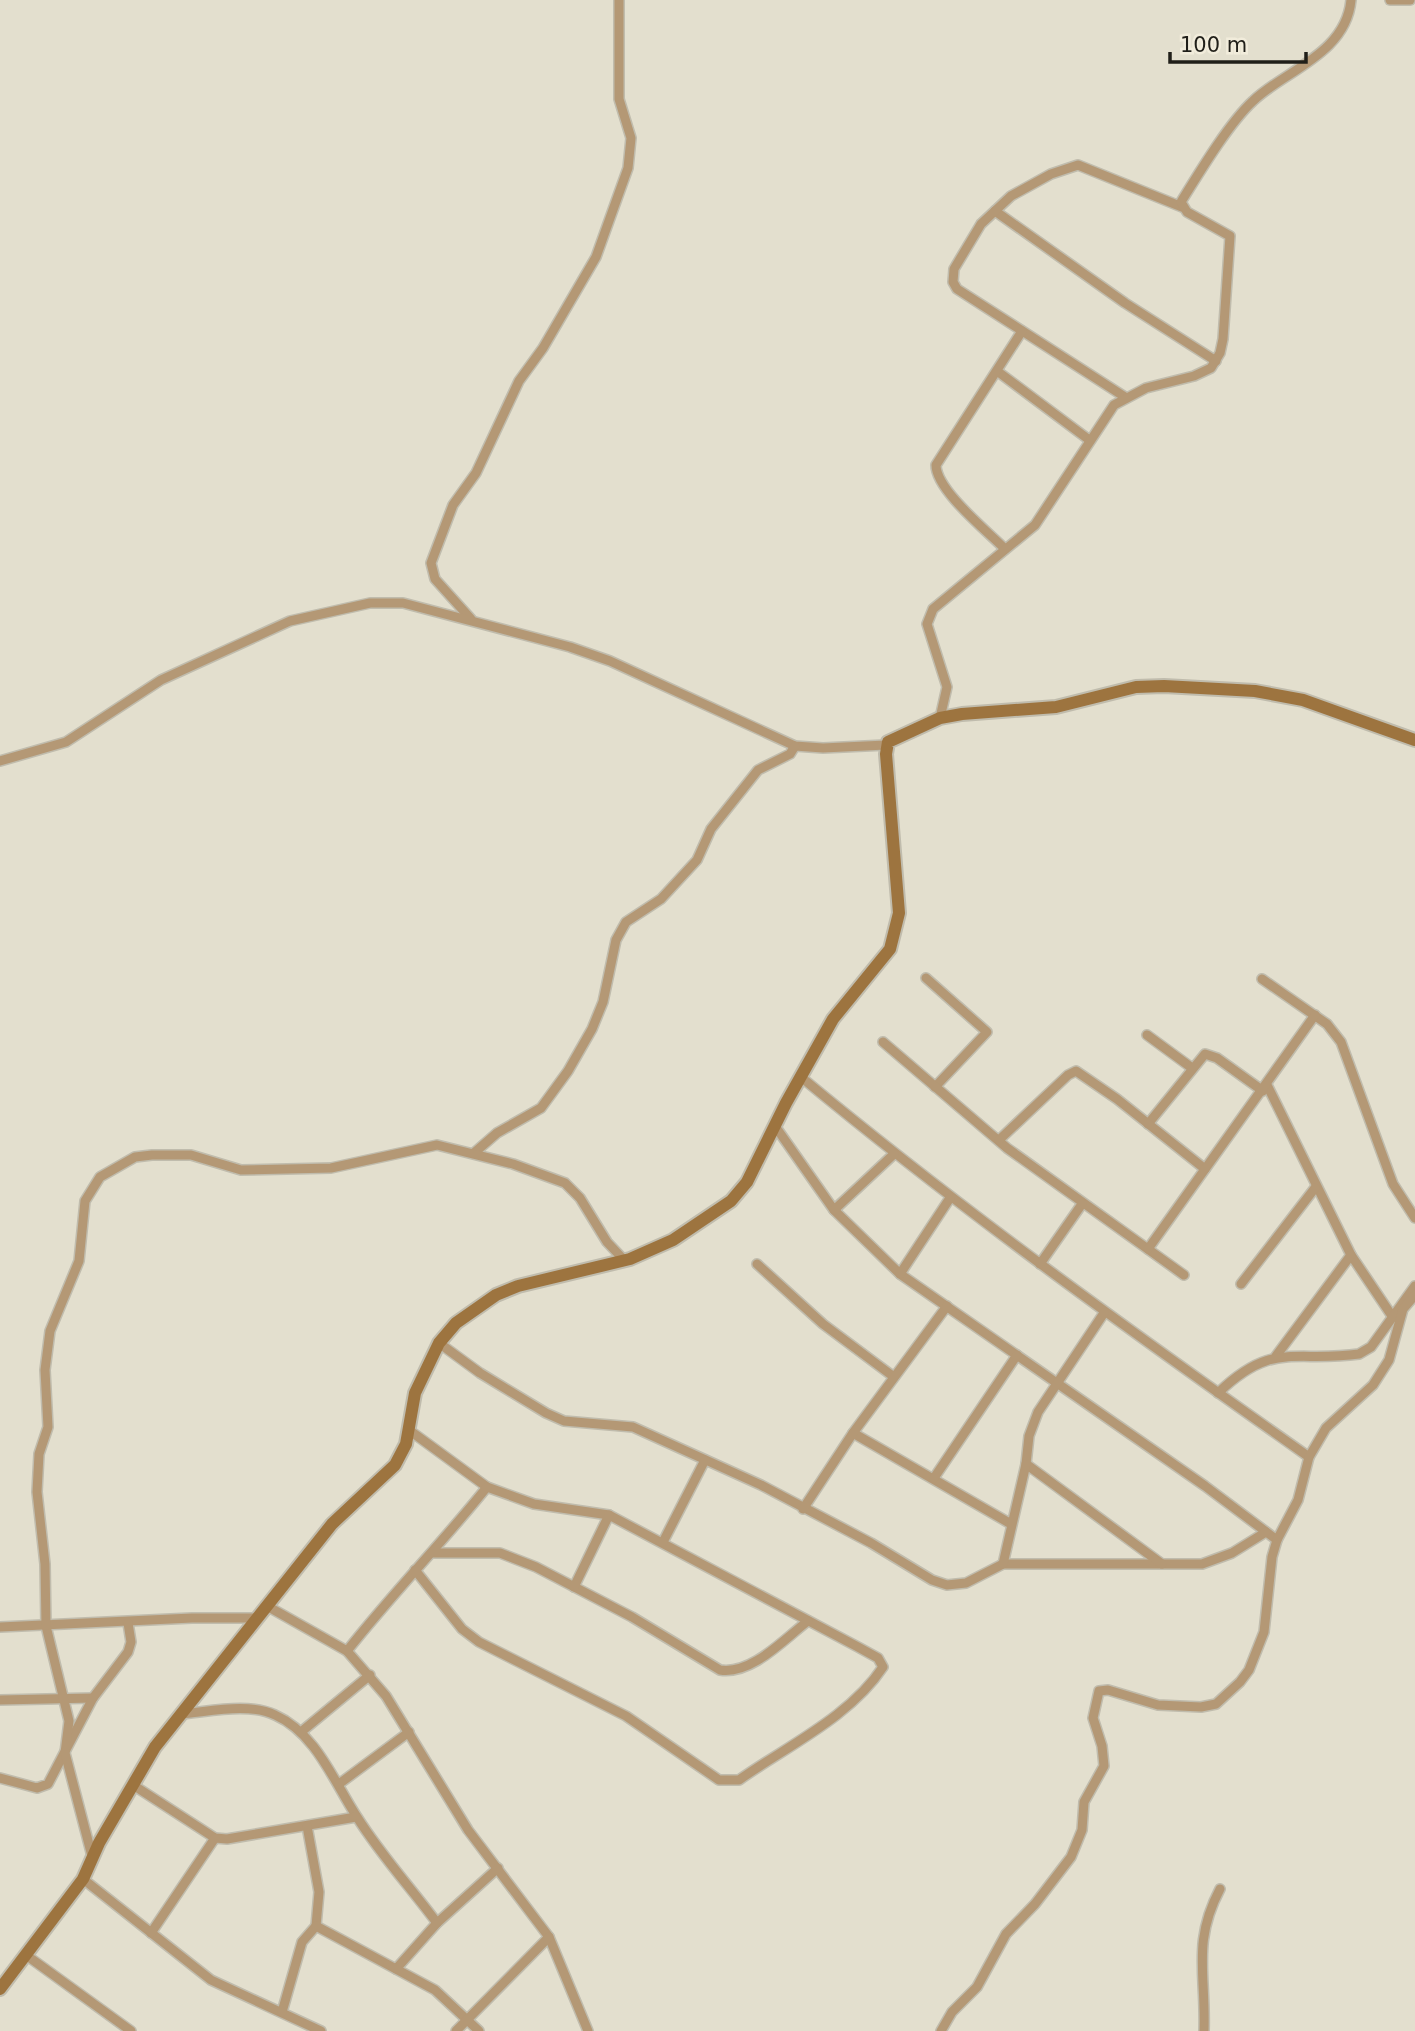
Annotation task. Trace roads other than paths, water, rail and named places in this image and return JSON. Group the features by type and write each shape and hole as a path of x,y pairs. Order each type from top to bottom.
{"street":[{"path":"472,620 435,579 431,563 453,505 476,473 519,381 543,348 596,257 628,167 631,138 620,99 619,0"},
{"path":"1182,207 1188,191 1245,108 1254,99 1317,57 1347,14 1350,0"},
{"path":"1390,0 1410,0"},
{"path":"940,718 947,687 928,629 928,618 947,595 1027,532 1043,514 1088,439 1114,405 1125,397 1194,376 1211,368 1223,338 1230,236 1182,207 1078,165 1051,174 1011,196 995,211 965,249 954,270 953,282 957,289 1125,397"},
{"path":"995,211 1125,303 1216,361"},
{"path":"1005,549 957,501 936,473 936,465 1022,331"},
{"path":"997,371 1088,439"},
{"path":"0,761 66,742 161,681 289,621 315,613 370,603 403,603 570,647 610,661 795,746 835,748 886,745 940,718 1056,707 1136,687 1164,686 1255,691 1303,700 1415,740"},
{"path":"0,1989 83,1879 92,1858 155,1747 332,1524 395,1465 406,1444 415,1393 439,1343 456,1323 496,1295 518,1286 624,1260 673,1240 731,1201 747,1182 833,1019 866,982 896,936 898,886 886,745"},
{"path":"474,1153 497,1133 541,1108 568,1071 592,1029 603,1002 616,940 626,922 661,899 696,860 711,829 758,771 790,754 795,746"},
{"path":"926,978 987,1032 935,1087"},
{"path":"1262,979 1327,1024 1341,1042 1393,1184 1415,1218"},
{"path":"1148,1249 1315,1016"},
{"path":"1147,1035 1192,1068"},
{"path":"883,1042 999,1140 1082,1204 1184,1275"},
{"path":"1148,1124 1192,1068 1209,1053 1265,1088 1350,1255 1392,1316"},
{"path":"999,1140 1068,1075 1076,1071 1205,1169"},
{"path":"801,1077 950,1198 1104,1313 1309,1457"},
{"path":"775,1126 834,1210 901,1274 1056,1381 1276,1540"},
{"path":"92,1858 65,1753 69,1721 46,1626 45,1564 37,1492 39,1454 48,1427 46,1353 63,1295 79,1261 85,1201 100,1177 135,1157 152,1155 191,1155 241,1170 344,1168 380,1156 437,1145 513,1164 570,1187 607,1242 624,1260"},
{"path":"834,1210 894,1154"},
{"path":"1241,1284 1315,1188"},
{"path":"901,1274 950,1198"},
{"path":"1040,1264 1082,1204"},
{"path":"1276,1356 1350,1255"},
{"path":"757,1264 822,1324 894,1377"},
{"path":"1218,1393 1240,1373 1276,1356 1359,1354 1371,1348 1415,1286"},
{"path":"941,2031 952,2012 977,1987 983,1973 993,1964 1006,1934 1035,1904 1071,1857 1082,1830 1084,1802 1105,1762 1093,1718 1097,1694 1108,1690 1138,1700 1181,1707 1201,1707 1224,1699 1249,1670 1259,1648 1276,1540 1298,1500 1309,1457 1326,1428 1373,1385 1389,1360 1404,1309 1415,1295"},
{"path":"803,1509 853,1433 947,1306"},
{"path":"1003,1564 1026,1464 1029,1436 1038,1412 1056,1381 1104,1313"},
{"path":"439,1343 480,1373 546,1413 564,1421 633,1427 761,1485 872,1543 932,1580 947,1585 966,1583 1003,1564 1164,1566 1202,1563 1231,1553 1266,1532"},
{"path":"934,1478 1017,1355"},
{"path":"409,1430 488,1487 534,1504 609,1515 878,1658 883,1667 870,1687 829,1718 739,1780 728,1782 719,1780 626,1716 479,1642 462,1629 415,1570"},
{"path":"853,1433 1012,1524"},
{"path":"663,1542 705,1460"},
{"path":"1026,1464 1164,1566"},
{"path":"347,1651 488,1487"},
{"path":"574,1587 609,1515"},
{"path":"434,1553 500,1553 574,1587 668,1637 720,1670 732,1672 755,1662 808,1620"},
{"path":"267,1606 347,1651 370,1675 410,1731 468,1830 549,1937 588,2031"},
{"path":"0,1627 192,1618 257,1618"},
{"path":"0,1778 37,1788 48,1784 93,1698 128,1652 131,1642 128,1623"},
{"path":"301,1732 370,1675"},
{"path":"0,1700 93,1698"},
{"path":"180,1714 246,1709 274,1714 301,1732 339,1784 356,1817 438,1923"},
{"path":"339,1784 410,1731"},
{"path":"133,1785 215,1838 356,1817"},
{"path":"282,2012 302,1942 316,1926 319,1892 307,1826"},
{"path":"151,1933 215,1838"},
{"path":"397,1969 438,1923 498,1868"},
{"path":"83,1879 211,1980 321,2031"},
{"path":"1204,2031 1201,1940 1206,1915 1220,1889"},
{"path":"316,1926 435,1990 478,2031"},
{"path":"456,2031 549,1937"},
{"path":"26,1955 131,2031"}]}
